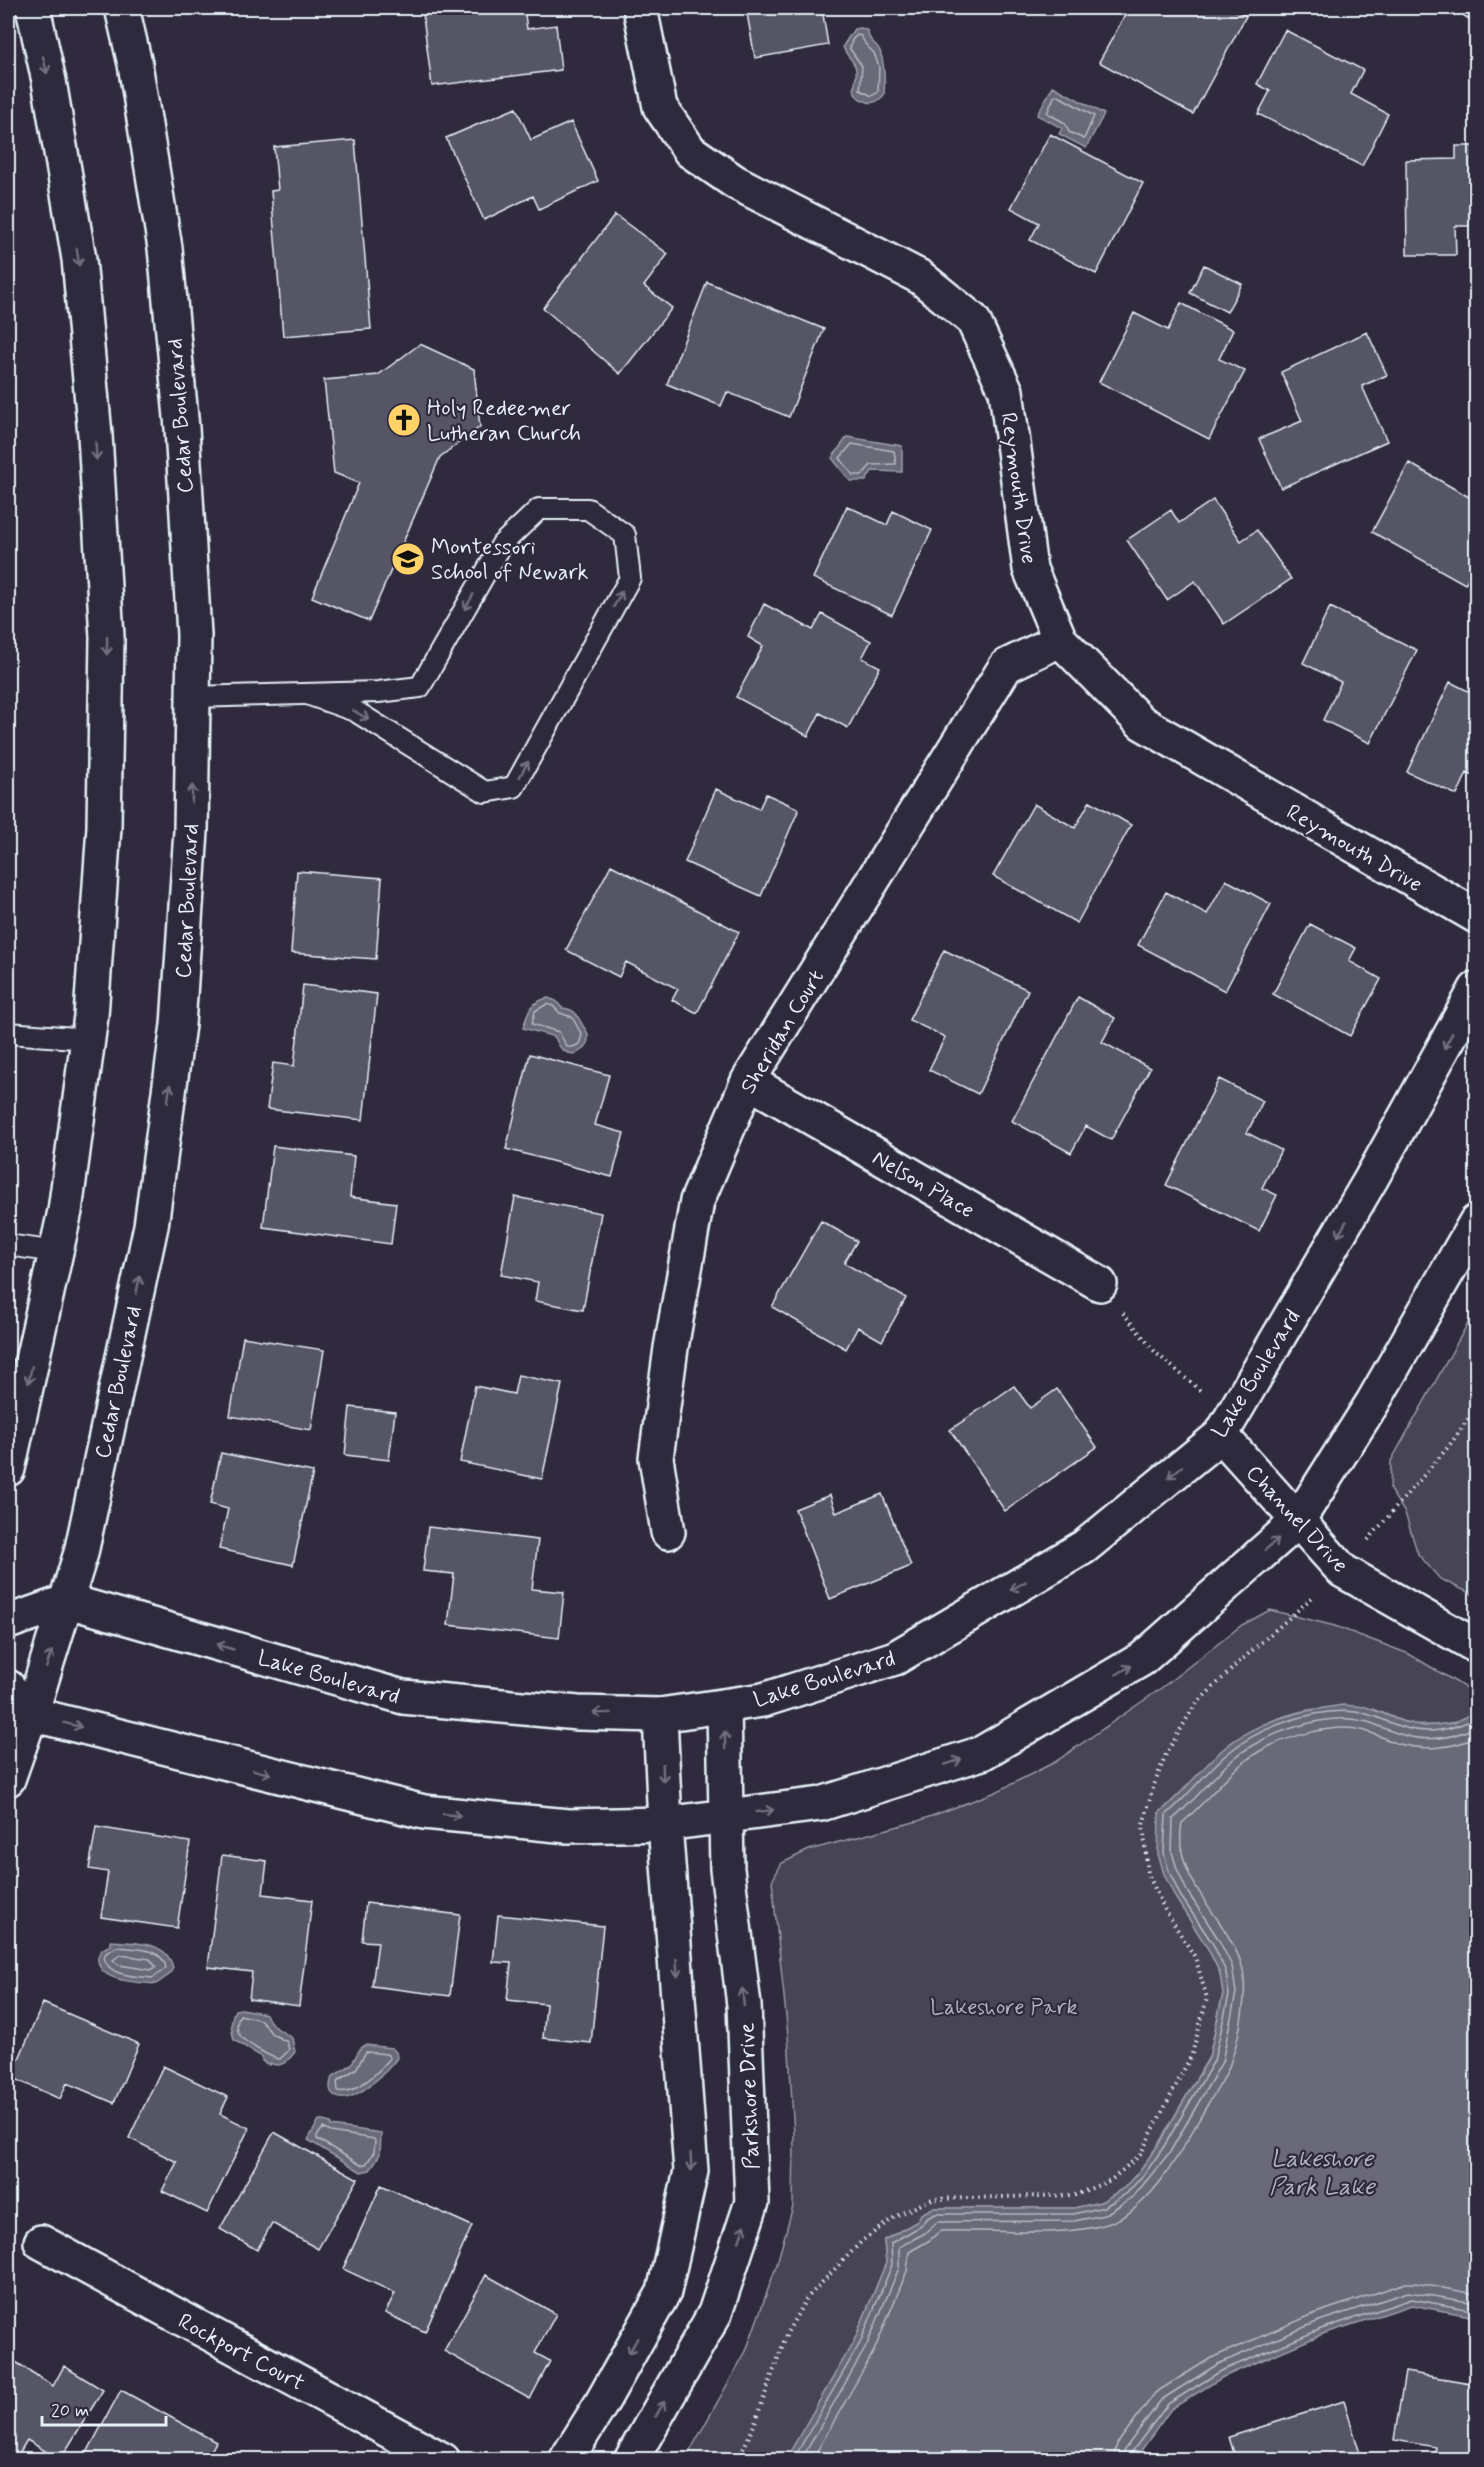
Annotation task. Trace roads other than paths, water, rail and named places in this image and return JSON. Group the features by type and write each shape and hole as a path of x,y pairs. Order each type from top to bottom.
{"street":[{"path":"8,1469 65,1211 89,1039 104,827 107,637 95,435 79,259 49,81 33,8"},
{"name":"Cedar Boulevard","path":"8,1779 68,1601 81,1554 151,1226 178,1025 191,831 194,635 182,428 165,248 135,64 122,8"},
{"name":"Reymouth Drive","path":"640,8 660,107 690,151 735,182 920,277 973,320 1006,391 1030,569 1060,640 1142,723 1476,916"},
{"name":"Sheridan Court","path":"668,1532 656,1458 671,1348 689,1246 697,1201 748,1081 1006,666 1060,640"},
{"name":"Lake Boulevard","path":"68,1601 403,1697 578,1713 660,1715 763,1700 895,1658 1084,1547 1221,1435 1371,1179 1476,989"},
{"name":"Nelson Place","path":"748,1081 1100,1284"},
{"path":"8,1687 31,1714 424,1812 568,1826 665,1824 821,1804 982,1753 1142,1659 1297,1521 1374,1402 1476,1222"},
{"name":"Channel Drive","path":"1221,1435 1343,1571 1476,1646"},
{"path":"8,1622 68,1601"},
{"name":"Parkshore Drive","path":"631,2460 715,2313 752,2202 744,2005 728,1869 724,1706"},
{"path":"566,2460 601,2404 664,2292 692,2170 665,1824 660,1715"},
{"name":"Rockport Court","path":"41,2242 442,2460"}],"lane":[{"path":"193,697 378,692 420,687 502,544 539,509 588,509 625,535 630,578 514,787 485,792 355,711 307,694"},
{"path":"8,1033 89,1039"},
{"path":"8,1245 56,1252"}],"water":[{"path":"861,28 868,31 869,38 879,48 884,67 884,95 873,102 868,102 856,95 854,91 855,66 843,46 854,29"},
{"path":"1053,86 1104,114 1086,148 1059,134 1062,128 1037,115"},
{"path":"847,437 902,446 902,472 872,471 866,481 850,481 832,458"},
{"path":"548,998 556,1001 562,1008 575,1013 587,1031 588,1038 583,1049 572,1054 566,1052 560,1047 555,1037 523,1028 533,1005"},
{"name":"Lakeshore Park Lake","path":"1343,1705 1366,1707 1404,1722 1424,1726 1454,1723 1476,1711 1476,2317 1412,2305 1323,2334 1223,2377 1171,2409 1135,2459 786,2459 854,2341 886,2263 884,2240 918,2221 921,2214 933,2208 1074,2208 1101,2202 1124,2188 1141,2169 1158,2145 1209,2058 1223,1994 1220,1973 1164,1874 1158,1854 1159,1813 1222,1750 1249,1731 1279,1718"},
{"path":"111,1941 139,1943 157,1948 170,1959 173,1968 169,1975 156,1984 111,1977 104,1972 98,1958 104,1948 111,1945"},
{"path":"242,2009 266,2014 274,2026 292,2038 295,2052 287,2061 278,2065 270,2063 269,2065 262,2061 262,2057 234,2040 232,2018 235,2010"},
{"path":"365,2045 392,2048 397,2058 386,2071 359,2093 341,2098 334,2095 330,2089 332,2077 351,2065 360,2049"},
{"path":"319,2120 331,2123 331,2126 381,2133 380,2154 370,2170 361,2172 308,2140"}],"place":[{"name":"Holy Redeemer Lutheran Church","path":"404,420"},
{"name":"Montessori School of Newark","path":"408,559"}],"park label":[{"name":"Lakeshore Park","path":"1004,2006"}]}
